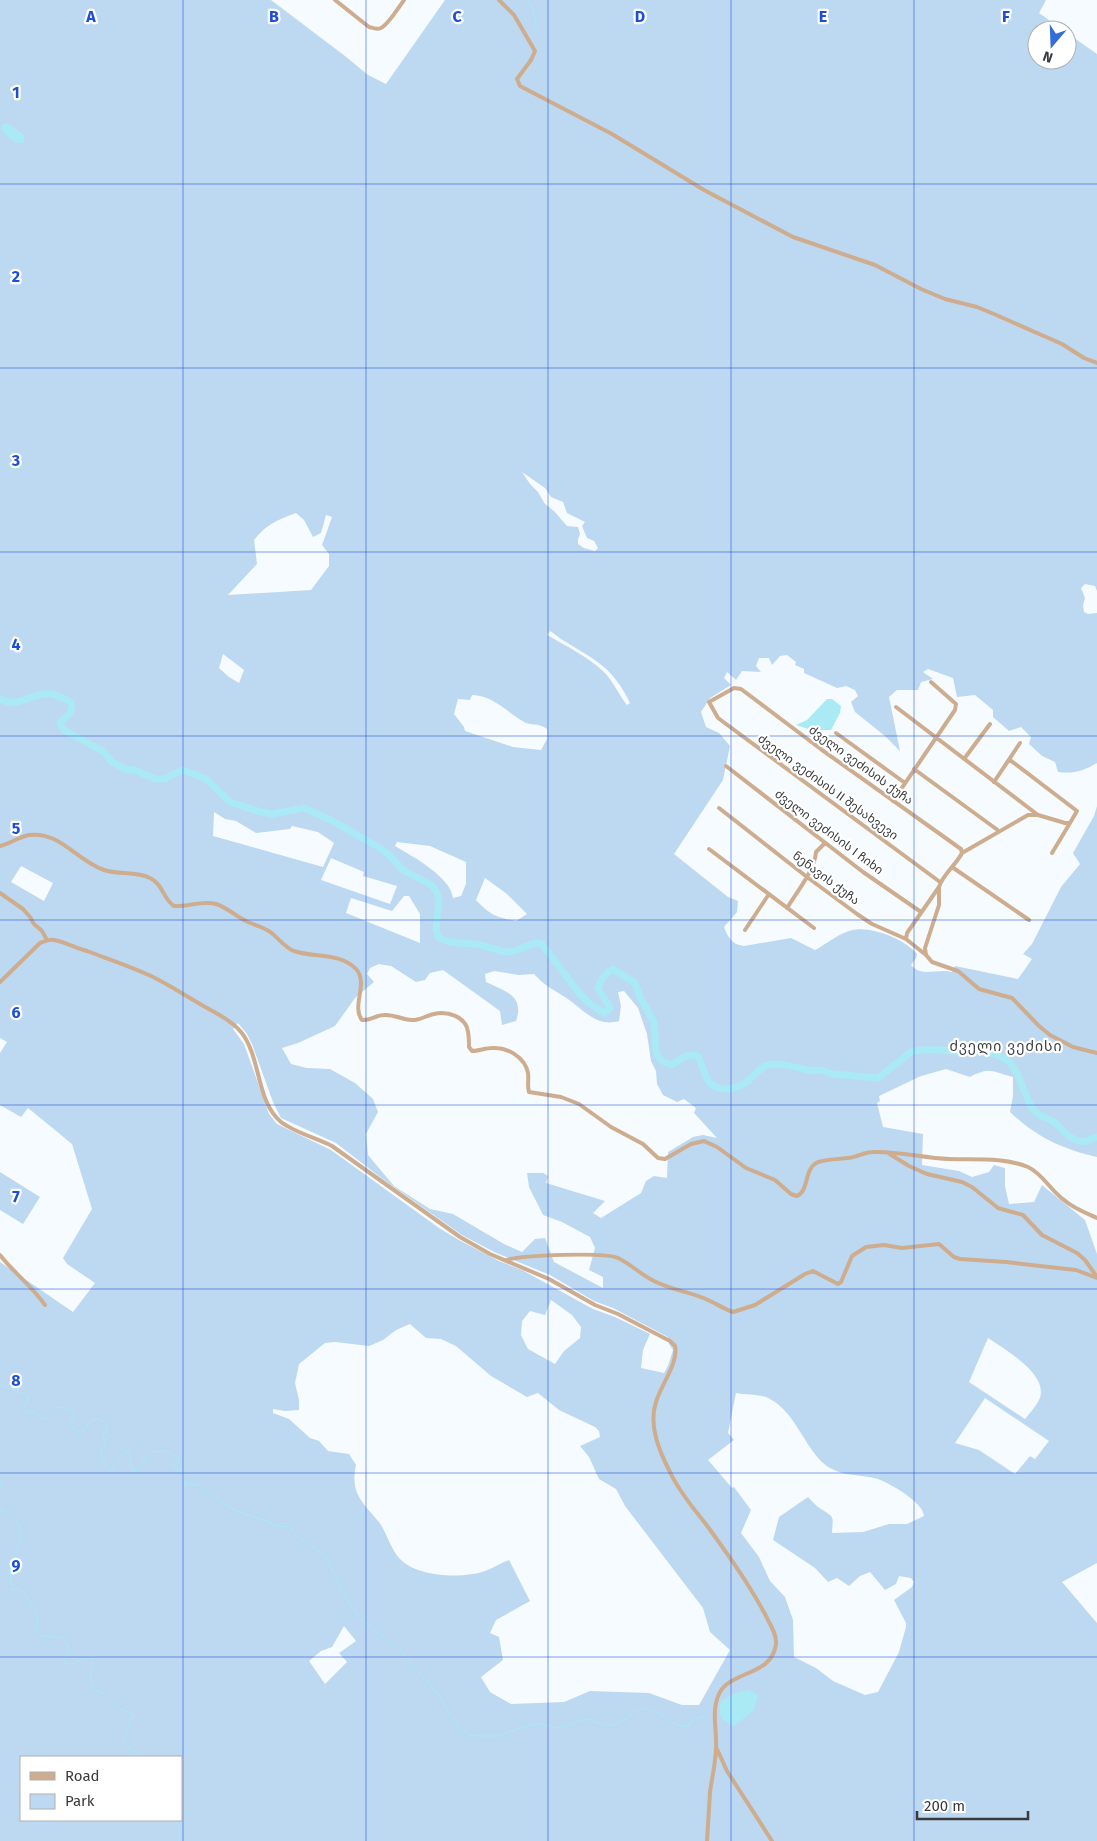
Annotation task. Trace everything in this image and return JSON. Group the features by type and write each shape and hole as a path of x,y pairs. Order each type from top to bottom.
{"street":[{"path":"335,0 369,26 376,29 381,29 386,25 404,0"},
{"path":"499,0 514,15 534,51 531,60 517,79 520,86 612,134 704,190 793,237 876,264 921,289 945,299 977,307 994,314 1062,344 1084,358 1097,363"},
{"path":"893,801 955,710 956,704 931,682"},
{"name":"ძველი ვეძისის ქუჩა","path":"710,702 734,688 741,689 956,845 962,854"},
{"name":"ძველი ვეძისის II შესახვევი","path":"710,702 718,718 940,882"},
{"path":"896,707 1038,815"},
{"path":"964,759 990,724"},
{"path":"836,733 905,784"},
{"path":"994,782 1020,743"},
{"path":"1010,760 1077,812 1052,853"},
{"name":"ძველი ვეძისის I ჩიხი","path":"726,766 863,872 921,912"},
{"path":"914,769 999,831"},
{"name":"ნენავის ქუჩა","path":"719,808 806,877 872,924 906,938 926,955"},
{"path":"1070,823 1038,815 1028,815 962,854 940,882 939,905 928,938 926,955 932,962 958,972 979,989 1012,998 1039,1026 1063,1043 1097,1053"},
{"path":"0,846 30,835 49,837 64,845 92,866 107,871 136,874 150,878 161,885 166,898 174,906 207,902 217,904 246,921 268,930 284,945 294,951 337,959 350,964 357,970 361,981 358,1006 359,1016 362,1020 367,1021 385,1014 407,1020 417,1020 442,1013 460,1018 465,1023 468,1031 469,1047 472,1051 493,1048 503,1049 519,1057 526,1065 529,1092 561,1097 579,1104 611,1127 644,1144 658,1158 665,1159 691,1144 710,1143 746,1168 775,1180 791,1194 797,1196 803,1190 807,1173 818,1162 851,1158 863,1153 894,1152 949,1159 966,1158 1014,1162 1029,1168 1041,1176 1064,1200 1097,1218"},
{"path":"787,908 816,858 816,852 826,843"},
{"path":"709,848 814,928"},
{"path":"952,867 1029,920"},
{"path":"906,938 907,933 939,887"},
{"path":"0,893 24,909 47,940"},
{"path":"745,930 769,894"},
{"path":"0,982 40,943 47,940 54,940 72,946 151,976 234,1024 242,1032 248,1042 267,1101 273,1114 279,1121 332,1146 460,1237 490,1254 549,1279 595,1305 618,1314 670,1341 675,1346 675,1357 655,1402 654,1429 660,1451 671,1476 733,1561 757,1599 774,1633 776,1643 773,1655 768,1662 729,1682 719,1694 715,1706 716,1747 710,1793 707,1841"},
{"path":"888,1153 927,1174 962,1182 972,1187 998,1208 1023,1214 1042,1235 1077,1253 1085,1260 1097,1278"},
{"path":"507,1260 549,1255 608,1256 618,1258 653,1281 708,1300 725,1310 733,1312 755,1305 813,1271 838,1284 842,1282 852,1256 866,1247 884,1245 902,1248 939,1244 954,1258 1076,1270 1097,1278"},
{"path":"0,1255 14,1272 34,1289 46,1305"},
{"path":"716,1747 727,1771 772,1841"}],"green space":[{"path":"0,0 271,0 368,75 386,84 445,0 1046,0 1039,13 1049,20 1027,20 1027,70 1077,70 1077,40 1097,54 1097,591 1095,586 1085,584 1081,588 1085,598 1084,612 1088,614 1097,613 1097,763 1078,771 1069,773 1058,772 1055,762 1042,756 1029,744 1031,737 1021,727 1009,731 993,717 993,710 975,695 957,697 953,678 928,669 923,672 933,679 921,682 918,690 897,690 889,697 900,751 885,736 855,712 851,702 858,696 855,690 846,686 837,688 804,673 804,669 795,665 796,662 787,655 780,656 772,665 769,658 759,658 756,666 761,672 742,671 736,680 727,672 724,678 731,685 710,698 701,712 706,727 719,733 730,746 723,780 674,854 728,897 738,901 737,912 724,927 729,938 737,944 744,946 791,938 815,950 849,931 857,929 876,931 895,938 911,948 917,954 911,965 920,971 952,972 955,966 1018,979 1032,959 1023,954 1032,944 1061,887 1080,864 1073,853 1094,816 1097,806 1097,1157 1050,1141 1020,1121 1010,1112 1013,1096 1013,1077 996,1072 987,1071 970,1077 946,1069 921,1076 879,1096 880,1101 877,1103 883,1127 923,1134 922,1165 959,1171 972,1177 989,1172 994,1165 1005,1168 1005,1186 1009,1204 1034,1202 1042,1185 1085,1220 1097,1254 1097,1563 1062,1582 1097,1623 1097,1841 0,1841 0,1262 73,1312 95,1283 67,1264 63,1258 92,1209 72,1144 28,1108 21,1117 0,1105 0,1053 7,1042 0,1038","holes":["522,472 545,488 551,497 563,502 567,513 585,522 582,526 587,538 594,541 598,548 595,551 578,544 580,534 578,527 567,526 545,504 538,492","296,513 304,520 313,537 321,533 326,515 332,517 322,545 329,554 329,566 311,590 228,595 257,564 254,540 263,530 278,520","550,631 603,666 617,681 630,703 627,705 604,672 584,656 547,635","223,654 244,670 239,683 219,668","472,695 487,698 524,722 547,729 547,739 541,750 513,747 465,731 454,714 458,699 470,700","214,812 225,819 236,821 256,833 290,829 292,826 318,832 334,843 323,867 213,836","397,842 430,846 466,862 466,884 461,896 453,898 451,890 445,882 430,868 395,846","331,858 364,872 363,876 397,886 390,904 321,880","21,866 53,883 44,901 11,882","485,878 507,894 527,914 516,921 498,917 485,909 476,900","404,896 409,896 420,914 420,943 346,913 351,898 392,911","379,964 391,966 416,982 425,980 430,973 443,970 500,1011 502,1025 516,1021 518,1006 512,996 486,982 485,974 494,971 519,975 534,974 545,985 590,1016 603,1022 619,1021 621,1006 618,992 624,991 638,1008 647,1034 651,1061 656,1071 657,1084 663,1095 677,1102 684,1099 696,1108 694,1113 717,1138 703,1135 693,1137 668,1152 667,1178 654,1176 646,1181 641,1193 601,1218 593,1213 605,1201 546,1183 548,1176 543,1173 527,1173 529,1187 543,1215 562,1222 590,1237 595,1248 589,1270 603,1277 603,1288 554,1262 545,1238 535,1239 522,1252 504,1244 453,1214 430,1209 394,1186 368,1155 366,1134 378,1112 373,1099 355,1083 330,1069 307,1068 291,1064 282,1048 298,1043 335,1026 355,998 374,982 367,974 370,968","238,1023 247,1034 281,1118 336,1143 384,1180 462,1235 494,1252 550,1275 594,1301 613,1308 668,1337 669,1344 673,1350 664,1373 641,1368 643,1350 650,1334 615,1317 593,1309 522,1270 499,1261 459,1240 439,1228 331,1150 277,1124 269,1114 244,1044 233,1029","551,1300 572,1315 581,1327 580,1338 564,1351 555,1364 528,1349 521,1335 522,1321 530,1311 545,1315","410,1324 426,1338 441,1339 456,1346 491,1376 527,1397 538,1393 559,1410 595,1427 599,1431 600,1437 580,1446 589,1457 599,1479 616,1489 625,1506 703,1608 710,1632 730,1650 699,1705 682,1705 649,1693 590,1691 564,1702 511,1704 490,1692 481,1677 503,1660 499,1637 490,1633 496,1620 530,1601 509,1560 485,1571 464,1575 428,1573 408,1565 397,1555 382,1526 359,1496 355,1483 356,1465 349,1454 328,1451 319,1441 310,1438 289,1419 273,1413 273,1409 285,1411 299,1410 295,1383 299,1364 325,1343 335,1342 369,1346 383,1340 396,1330","988,1338 1024,1364 1038,1381 1041,1391 1039,1400 1025,1419 969,1382","736,1393 763,1396 779,1405 788,1414 815,1454 830,1468 842,1473 872,1477 884,1481 906,1494 922,1511 924,1516 907,1524 889,1524 863,1532 832,1533 832,1518 808,1497 779,1517 773,1540 815,1568 828,1582 837,1578 849,1586 860,1576 870,1572 885,1590 896,1584 899,1576 911,1578 914,1582 912,1587 894,1600 906,1623 906,1627 899,1652 878,1692 865,1695 833,1681 816,1668 794,1657 793,1620 785,1597 770,1581 759,1557 741,1533 751,1510 734,1487 732,1488 708,1460 734,1440 728,1433","985,1398 1049,1441 1035,1459 1030,1456 1015,1474 979,1450 955,1443","344,1626 356,1641 339,1653 347,1662 325,1684 309,1661 321,1651 332,1647"]},
{"path":"0,1172 40,1197 23,1224 0,1210"}],"shaded area":[{"path":"7,123 24,135 24,143 14,141 1,129 2,125"},
{"path":"827,699 832,699 841,706 840,713 831,730 811,730 796,725 807,720"},
{"path":"748,1690 758,1695 754,1710 734,1726 723,1720 720,1714 721,1701 733,1694"}],"waterway":[{"path":"528,0 534,11 535,25 538,32"},
{"path":"0,699 13,702 39,695 52,694 71,702 70,713 60,723 64,730 104,752 112,762 127,770 132,769 156,779 164,779 183,770 206,779 230,802 272,814 304,808 331,820 380,848 403,870 433,886 439,901 436,929 439,938 449,942 481,945 508,952 538,943 542,944 579,993 589,1003 604,1013 610,1008 598,988 603,977 613,969 635,983 640,997 654,1022 656,1053 662,1061 671,1065 684,1057 690,1055 698,1056 707,1079 714,1087 720,1089 737,1087 747,1082 764,1066 773,1064 813,1071 820,1070 832,1074 878,1078 911,1052 935,1050 985,1053 1003,1057 1008,1061 1016,1071 1033,1109 1038,1114 1052,1121 1069,1136 1077,1140 1087,1141 1097,1137"},
{"path":"0,1385 27,1395 29,1398 25,1406 26,1412 35,1412 38,1418 45,1419 51,1411 59,1408 71,1411 75,1416 69,1423 78,1432 83,1432 91,1420 98,1419 103,1421 107,1428 106,1432 102,1434 106,1443 100,1455 110,1470 113,1469 126,1451 129,1453 132,1472 141,1466 150,1452 166,1451 179,1457 179,1462 172,1466 183,1473 185,1485 196,1484 201,1486 236,1511 270,1522 275,1526 289,1527 299,1538 325,1555 344,1595 360,1619 401,1651 438,1694 461,1729 469,1734 475,1736 497,1736 534,1724 557,1728 587,1719 605,1725 616,1725 637,1709 655,1711 678,1725 686,1727 693,1720 706,1715"},
{"path":"0,1481 3,1483 0,1487"},
{"path":"0,1510 18,1523 20,1538 10,1578 13,1590 18,1589 25,1592 35,1611 37,1620 35,1634 64,1638 69,1649 65,1663 73,1664 83,1659 91,1659 94,1664 90,1676 93,1689 106,1695 119,1709 133,1714 123,1742 138,1756"},
{"path":"173,1821 177,1822 180,1831 179,1841"}],"district":[{"name":"ძველი ვეძისი","path":"1006,1046"}]}
